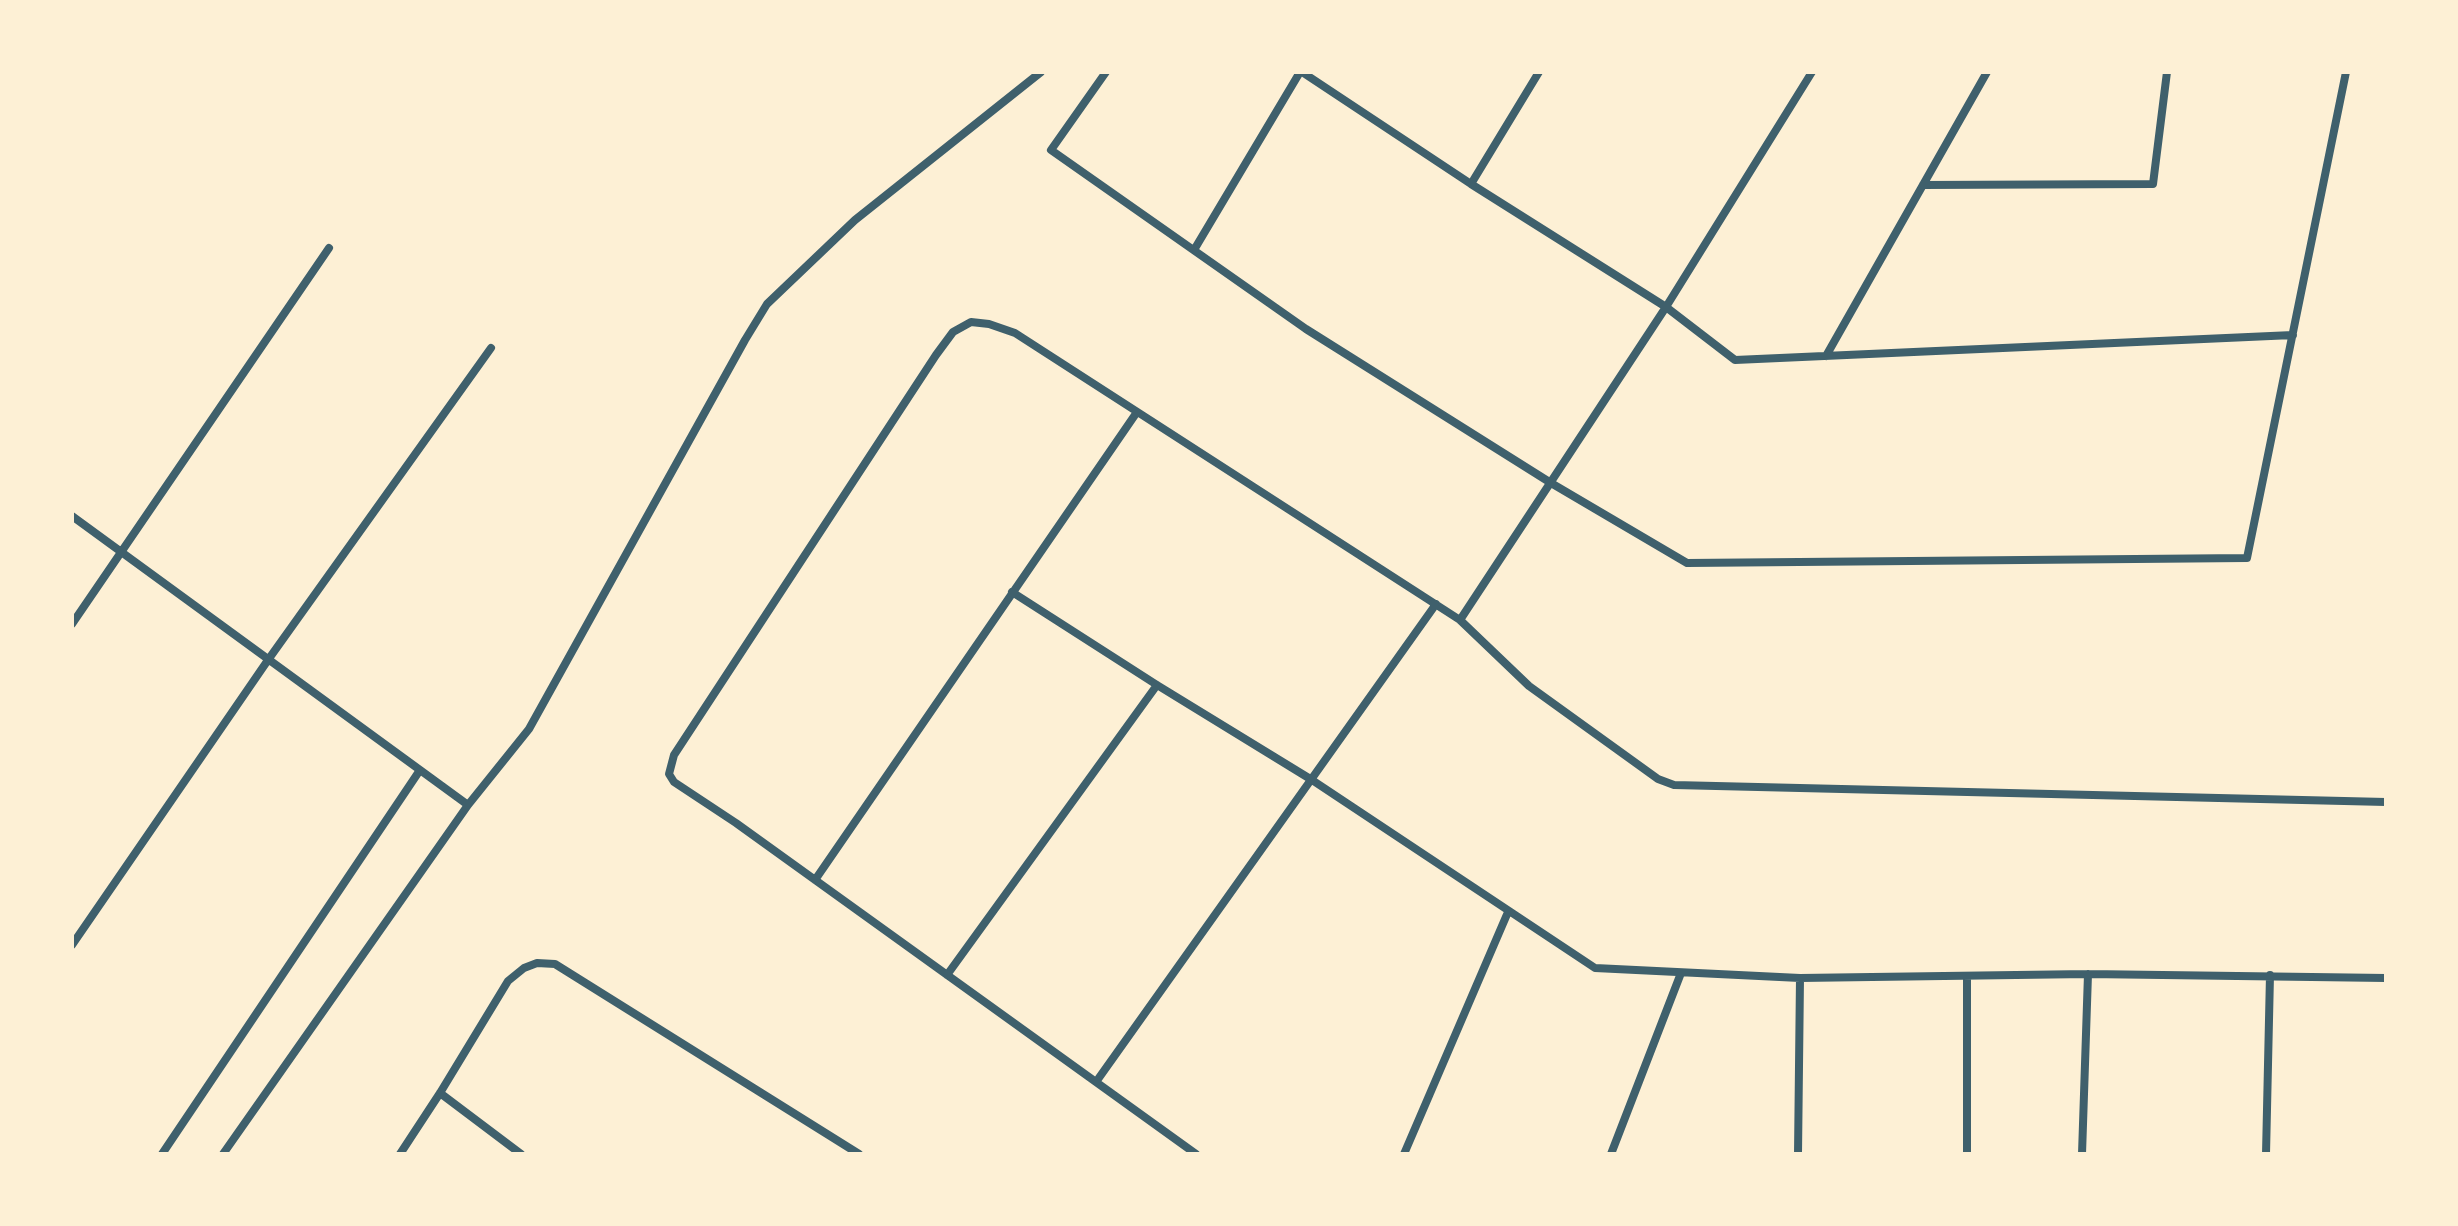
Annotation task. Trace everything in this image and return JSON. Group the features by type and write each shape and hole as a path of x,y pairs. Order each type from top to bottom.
{"street":[{"path":"223,1154 468,805 529,729 767,304 855,220 1041,72"},
{"path":"1106,72 1051,150 1306,329 1551,483 1687,563 2247,558 2346,72"},
{"path":"1194,250 1301,72 1666,307 1735,360 2293,335"},
{"path":"1471,184 1539,72"},
{"path":"1460,620 1666,307 1812,72"},
{"path":"1826,356 1987,72"},
{"path":"1923,185 2153,184 2167,72"},
{"path":"72,624 329,248"},
{"path":"1196,1154 674,782 669,774 674,755 936,355 953,332 971,322 989,324 1015,333 1436,604 1460,620 1529,686 1658,779 1674,785 2386,802"},
{"path":"72,945 268,660 491,348"},
{"path":"815,880 1137,412"},
{"path":"72,516 468,805"},
{"path":"1012,592 1312,780 1595,968 1800,978 2088,974 2386,978"},
{"path":"1096,1082 1436,604"},
{"path":"947,975 1157,685"},
{"path":"162,1154 420,770"},
{"path":"1404,1154 1508,912"},
{"path":"400,1154 508,981 524,968 537,963 555,964 859,1154"},
{"path":"1611,1154 1681,973"},
{"path":"2082,1154 2088,974"},
{"path":"2266,1154 2270,975"},
{"path":"1967,977 1967,1154"},
{"path":"1798,1154 1800,978"},
{"path":"440,1093 521,1154"}]}
